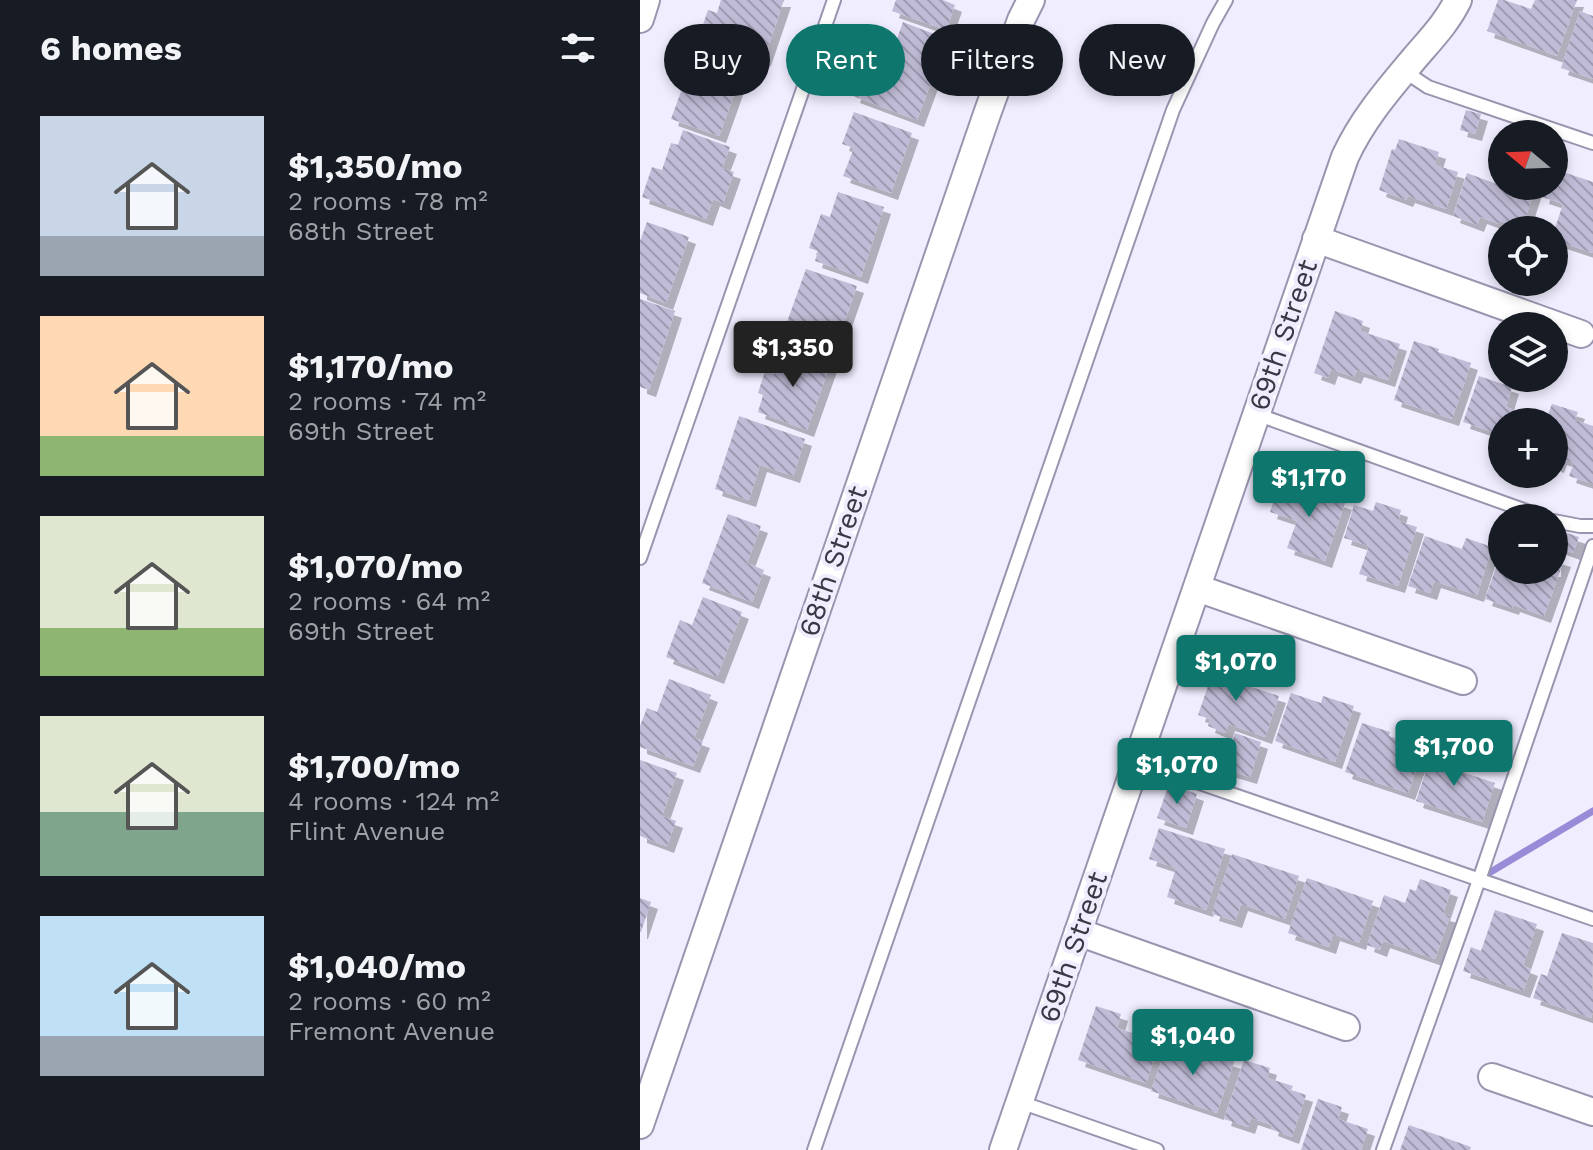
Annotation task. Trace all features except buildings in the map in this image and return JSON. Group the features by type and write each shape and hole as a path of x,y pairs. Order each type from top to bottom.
{"street":[{"path":"640,19 646,0"},
{"name":"68th Street","path":"640,1125 991,100 1031,0"},
{"name":"69th Street","path":"1003,1150 1345,157 1382,97 1446,20 1458,0"},
{"path":"1316,239 1581,334"},
{"path":"1197,588 1463,681"},
{"path":"1078,932 1346,1027"},
{"path":"1492,1077 1593,1112"}],"lane":[{"path":"640,558 834,0"},
{"path":"814,1150 1173,110 1226,0"},
{"path":"1404,71 1428,87 1593,143"},
{"path":"1256,414 1507,504"},
{"path":"1568,524 1593,526"},
{"path":"1383,1150 1593,546"},
{"path":"1136,761 1593,919"},
{"path":"1020,1102 1157,1150"}],"waterway":[{"path":"1489,873 1593,811"}]}
